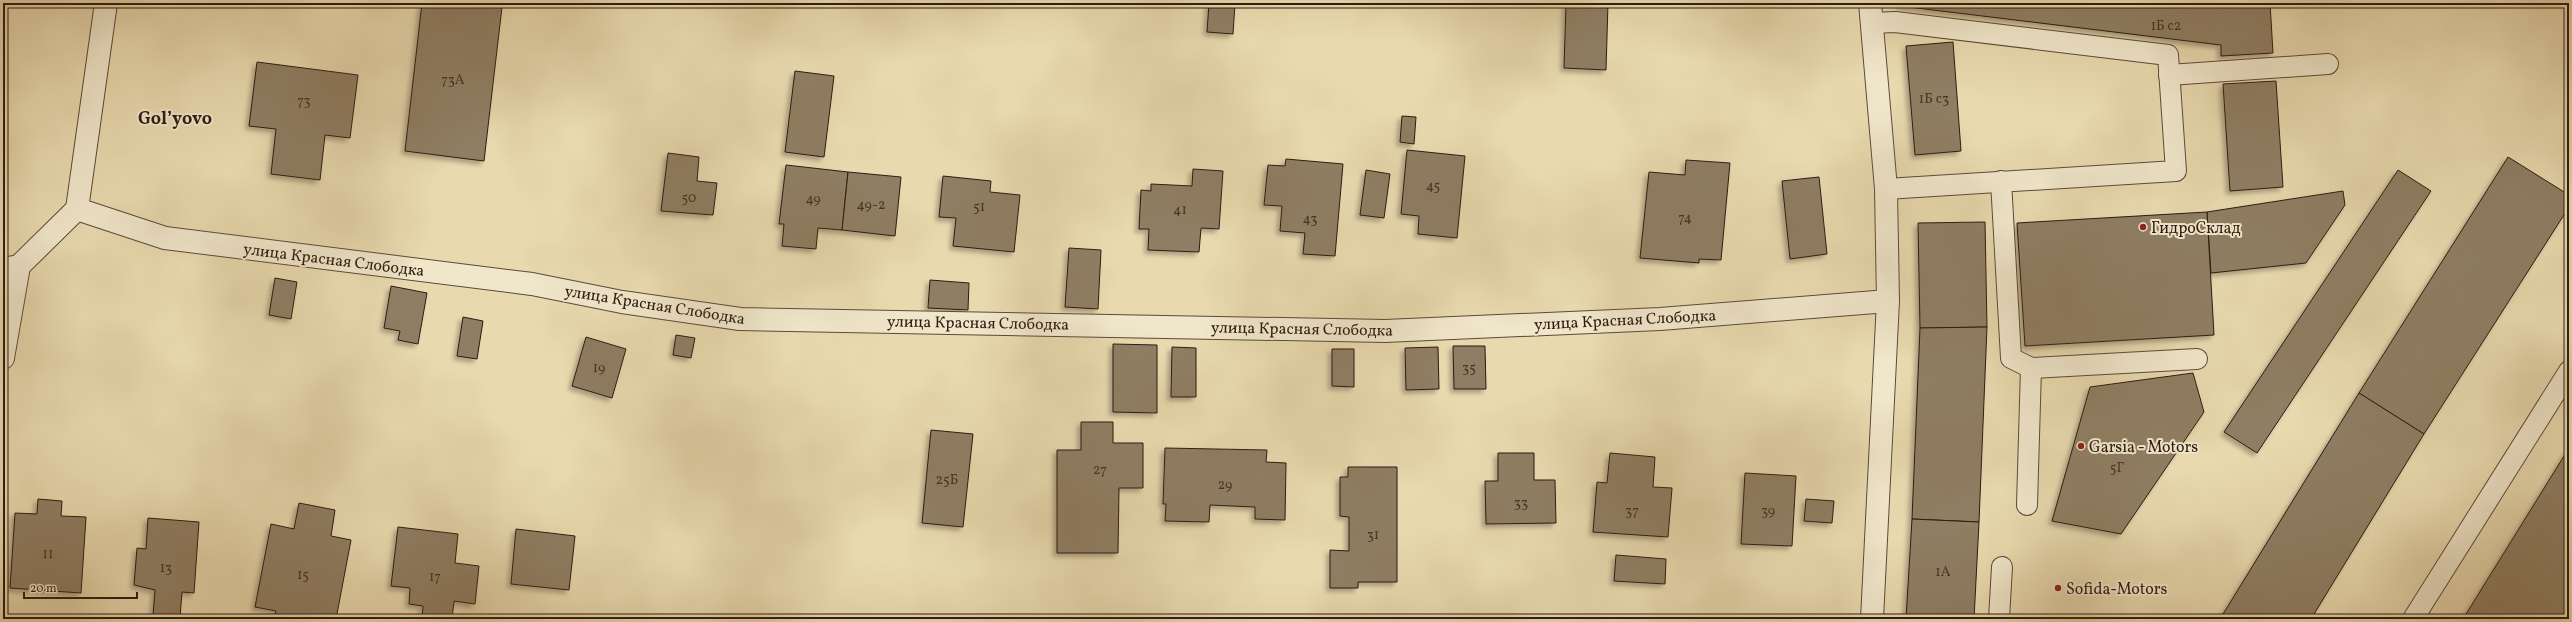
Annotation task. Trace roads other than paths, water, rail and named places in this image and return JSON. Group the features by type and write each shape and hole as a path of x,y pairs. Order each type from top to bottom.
{"street":[{"path":"3,358 11,268 77,209 106,3"},
{"path":"1871,13 1886,188 1888,301 1872,619"},
{"name":"улица Красная Слободка","path":"77,209 165,238 532,284 622,302 740,318 1385,331 1660,319 1888,301"}],"lane":[{"path":"1871,13 1895,22 2168,55 2176,170 1886,188"},
{"path":"2169,75 2328,64"},
{"path":"2001,181 2011,358 2031,368 2198,359"},
{"path":"2027,505 2031,368"},
{"path":"2413,619 2569,371"},
{"path":"1999,619 2002,567"}],"place":[{"name":"ГидроСклад","path":"2143,227"},
{"name":"Garsia - Motors","path":"2081,446"},
{"name":"Sofida-Motors","path":"2058,588"}],"district":[{"name":"Gol’yovo","path":"175,118"}]}
